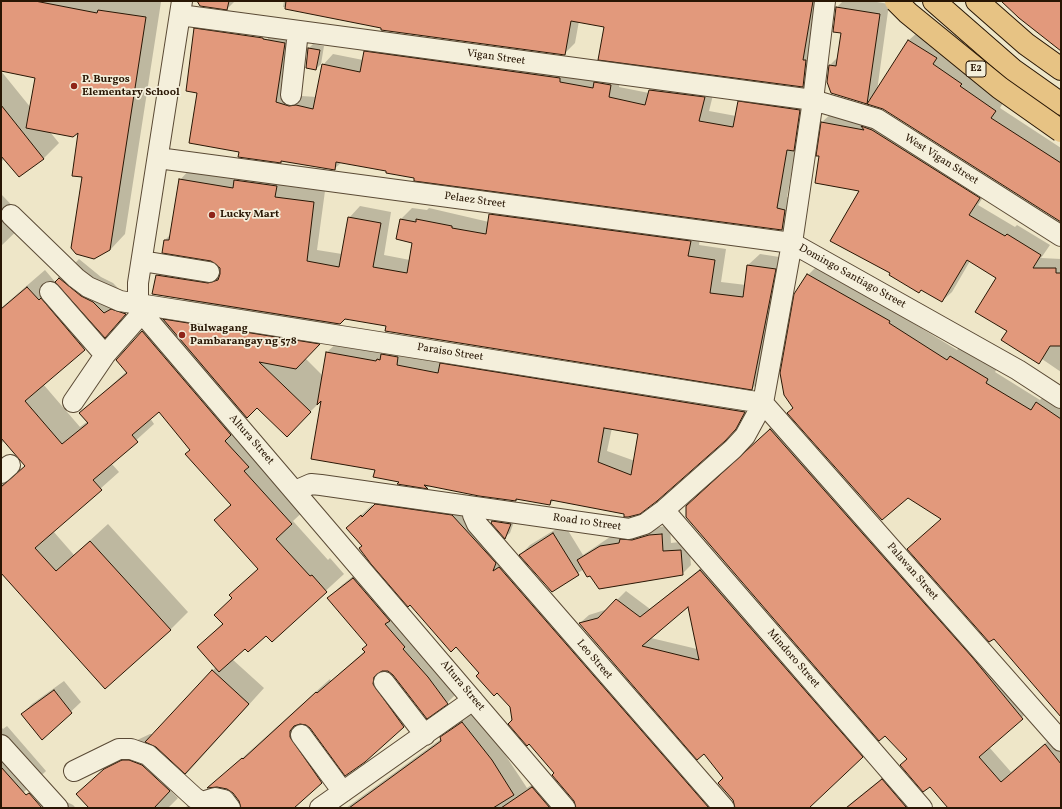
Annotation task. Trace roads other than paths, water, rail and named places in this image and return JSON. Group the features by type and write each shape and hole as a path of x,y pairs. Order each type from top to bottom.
{"highway":[{"name":"E2","path":"896,1 908,13 1000,88 1061,131"},
{"path":"904,1 989,86 1061,136"},
{"path":"934,1 1013,70 1061,104"},
{"path":"977,1 1026,44 1061,69"}],"street":[{"name":"Domingo Santiago Street","path":"825,1 813,100 792,243 1018,370 1061,398"},
{"name":"Vigan Street","path":"181,8 298,31 813,100"},
{"path":"73,402 140,308 138,283 181,8"},
{"path":"291,95 298,31"},
{"name":"West Vigan Street","path":"813,100 877,119 1061,236"},
{"name":"Pelaez Street","path":"158,158 792,243"},
{"name":"Paraiso Street","path":"11,215 67,271 88,287 109,298 140,308 763,403"},
{"name":"Road 10 Street","path":"295,491 311,484 630,529 645,524 664,510 733,449 745,436 763,403 792,243"},
{"path":"142,261 209,272"},
{"path":"50,292 105,356"},
{"name":"Altura Street","path":"140,308 565,808"},
{"name":"Palawan Street","path":"763,403 1061,741"},
{"name":"Leo Street","path":"473,508 473,515 477,524 724,808"},
{"name":"Mindoro Street","path":"664,510 922,808"},
{"path":"384,682 425,734"},
{"path":"320,808 474,700"},
{"path":"301,735 343,792"},
{"path":"1,745 58,808"},
{"path":"74,771 119,749 131,749 148,755 195,798 202,802 215,798 224,800 230,808"}],"place":[{"name":"P. Burgos Elementary School","path":"74,86"},
{"name":"Lucky Mart","path":"212,215"},
{"name":"Bulwagang Pambarangay ng 578","path":"182,335"}]}
